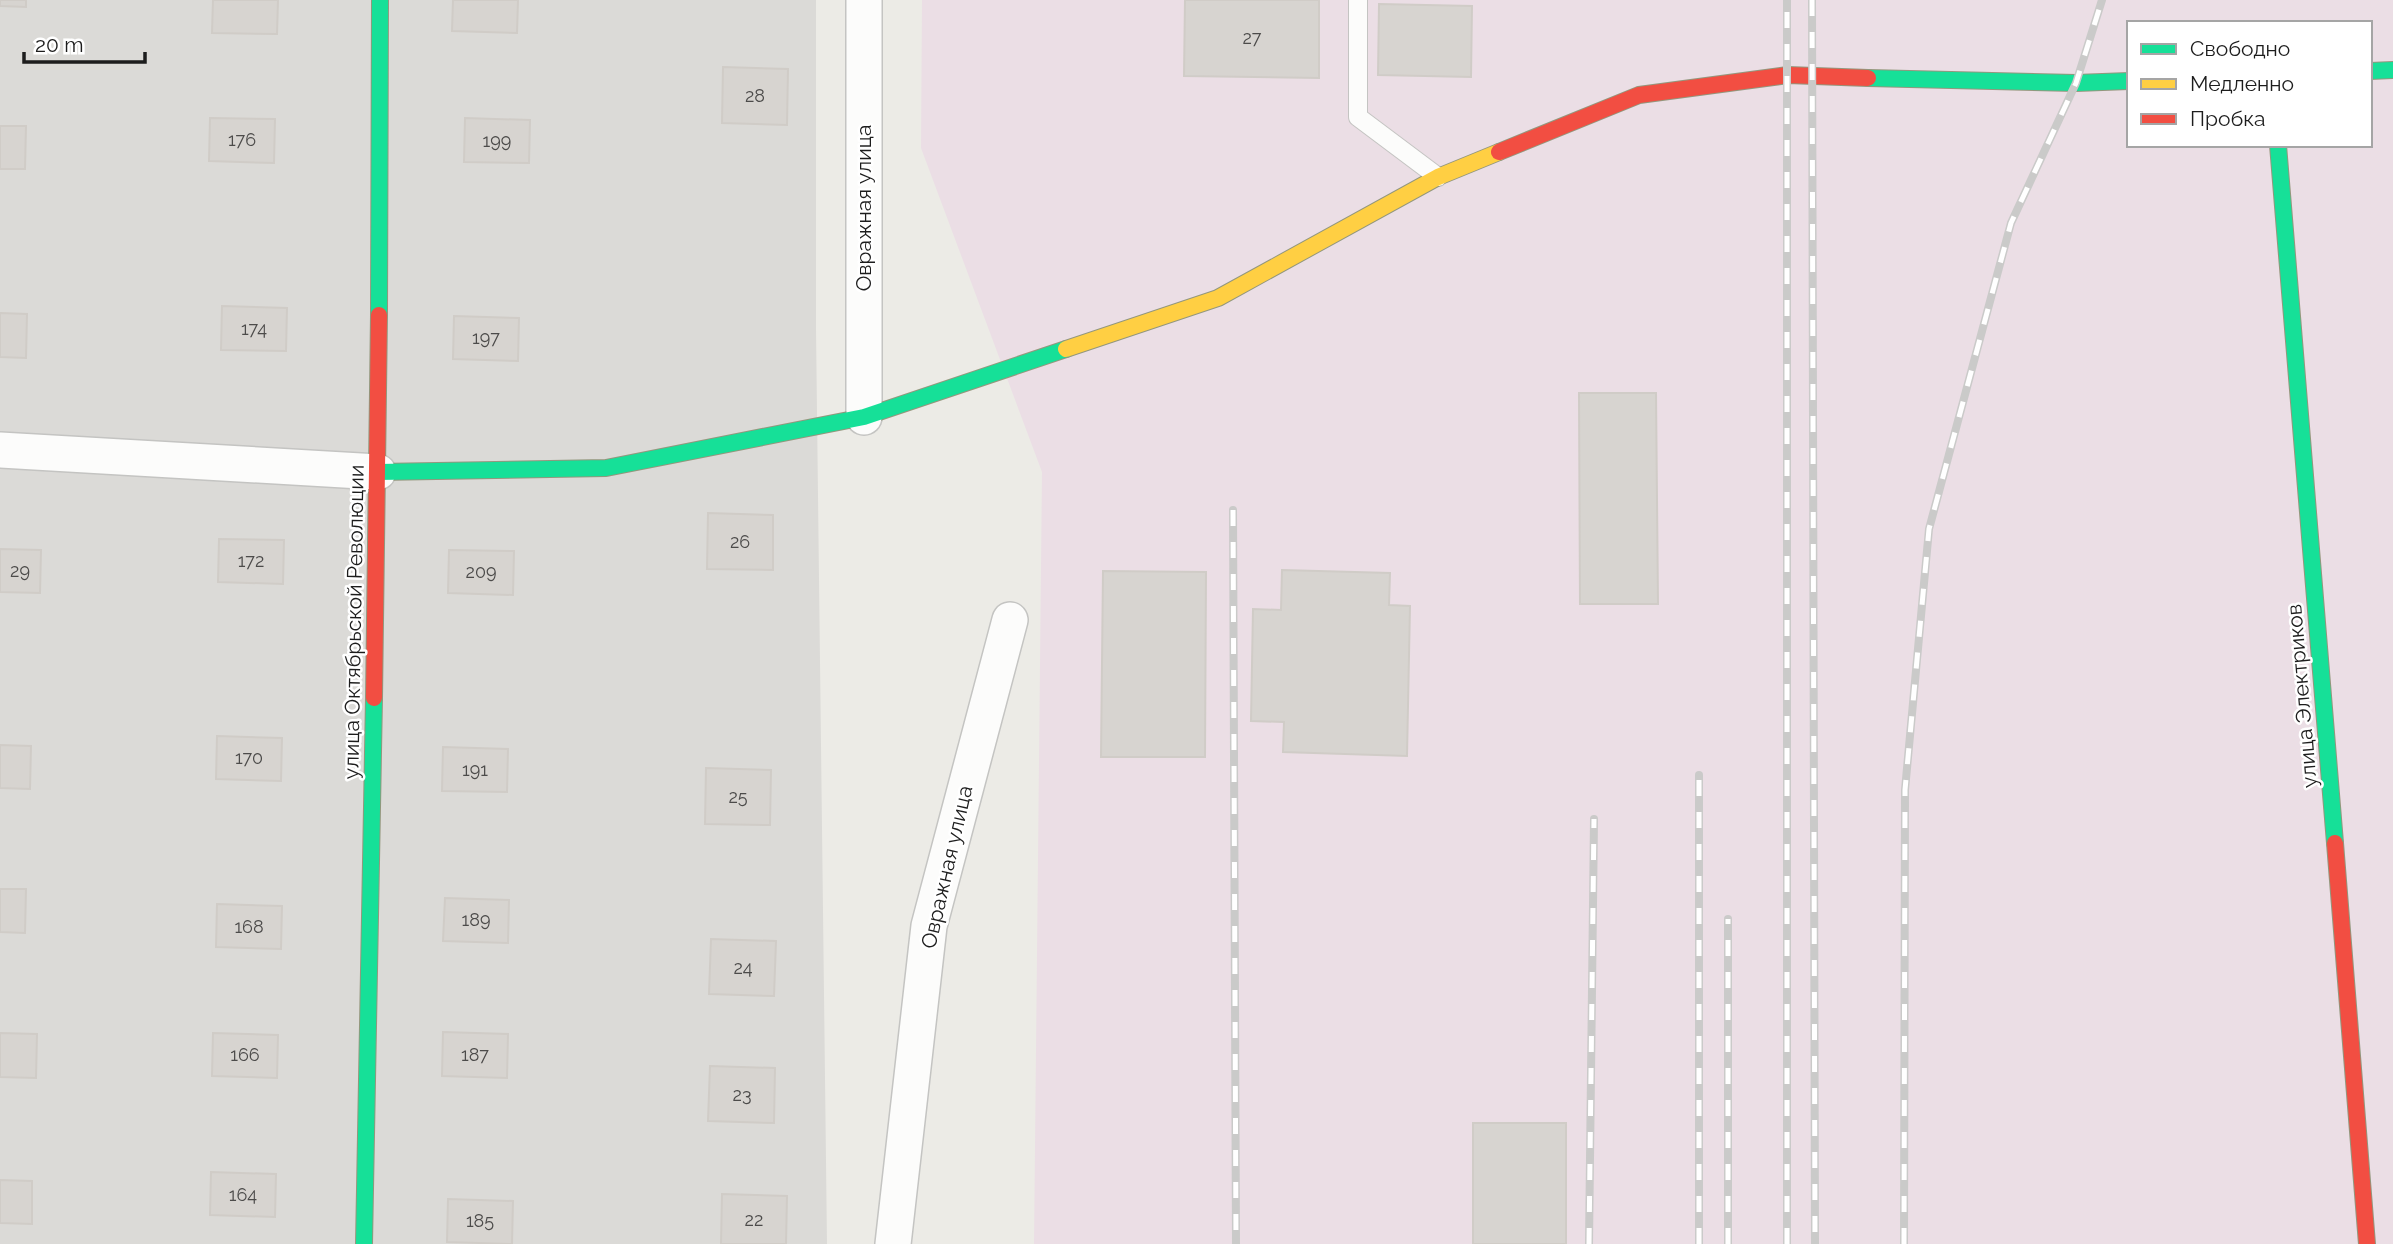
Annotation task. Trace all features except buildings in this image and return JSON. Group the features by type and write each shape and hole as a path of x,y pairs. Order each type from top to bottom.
{"street":[{"name":"улица Октябрьской Революции","path":"364,1244 378,472 380,0"},
{"name":"Овражная улица","path":"864,0 864,417"},
{"path":"2372,71 2393,70"},
{"path":"0,450 378,472 606,468 864,417 1218,298 1438,177 1639,94 1788,75 2076,83 2127,80"},
{"name":"улица Электриков","path":"2278,147 2367,1244"},
{"name":"Овражная улица","path":"893,1244 929,926 1010,620"}],"lane":[{"path":"1359,0 1358,117 1438,177"}],"shaded area":[{"path":"0,0 816,0 816,329 827,1244 0,1244"},
{"path":"922,0 2393,0 2393,1244 1034,1244 1042,472 921,148"}],"railway":[{"path":"1787,0 1787,1244"},
{"path":"1812,0 1815,1244"},
{"path":"1904,1244 1905,790 1929,529 2011,223 2076,83 2102,0"},
{"path":"1233,510 1236,1244"},
{"path":"1699,775 1699,1244"},
{"path":"1589,1244 1594,819"},
{"path":"1728,919 1728,1244"}],"traffic: fast":[{"path":"379,315 380,0"},
{"path":"2372,71 2393,70"},
{"path":"1868,78 2076,83 2127,81"},
{"path":"2278,147 2335,843"},
{"path":"378,472 606,468 864,417 1066,349"},
{"path":"364,1244 374,698"}],"traffic: slow":[{"path":"1066,349 1218,298 1438,177 1499,152"}],"traffic: jam":[{"path":"1499,152 1639,95 1788,75 1868,78"},
{"path":"374,698 379,315"},
{"path":"2335,843 2367,1244"}]}
